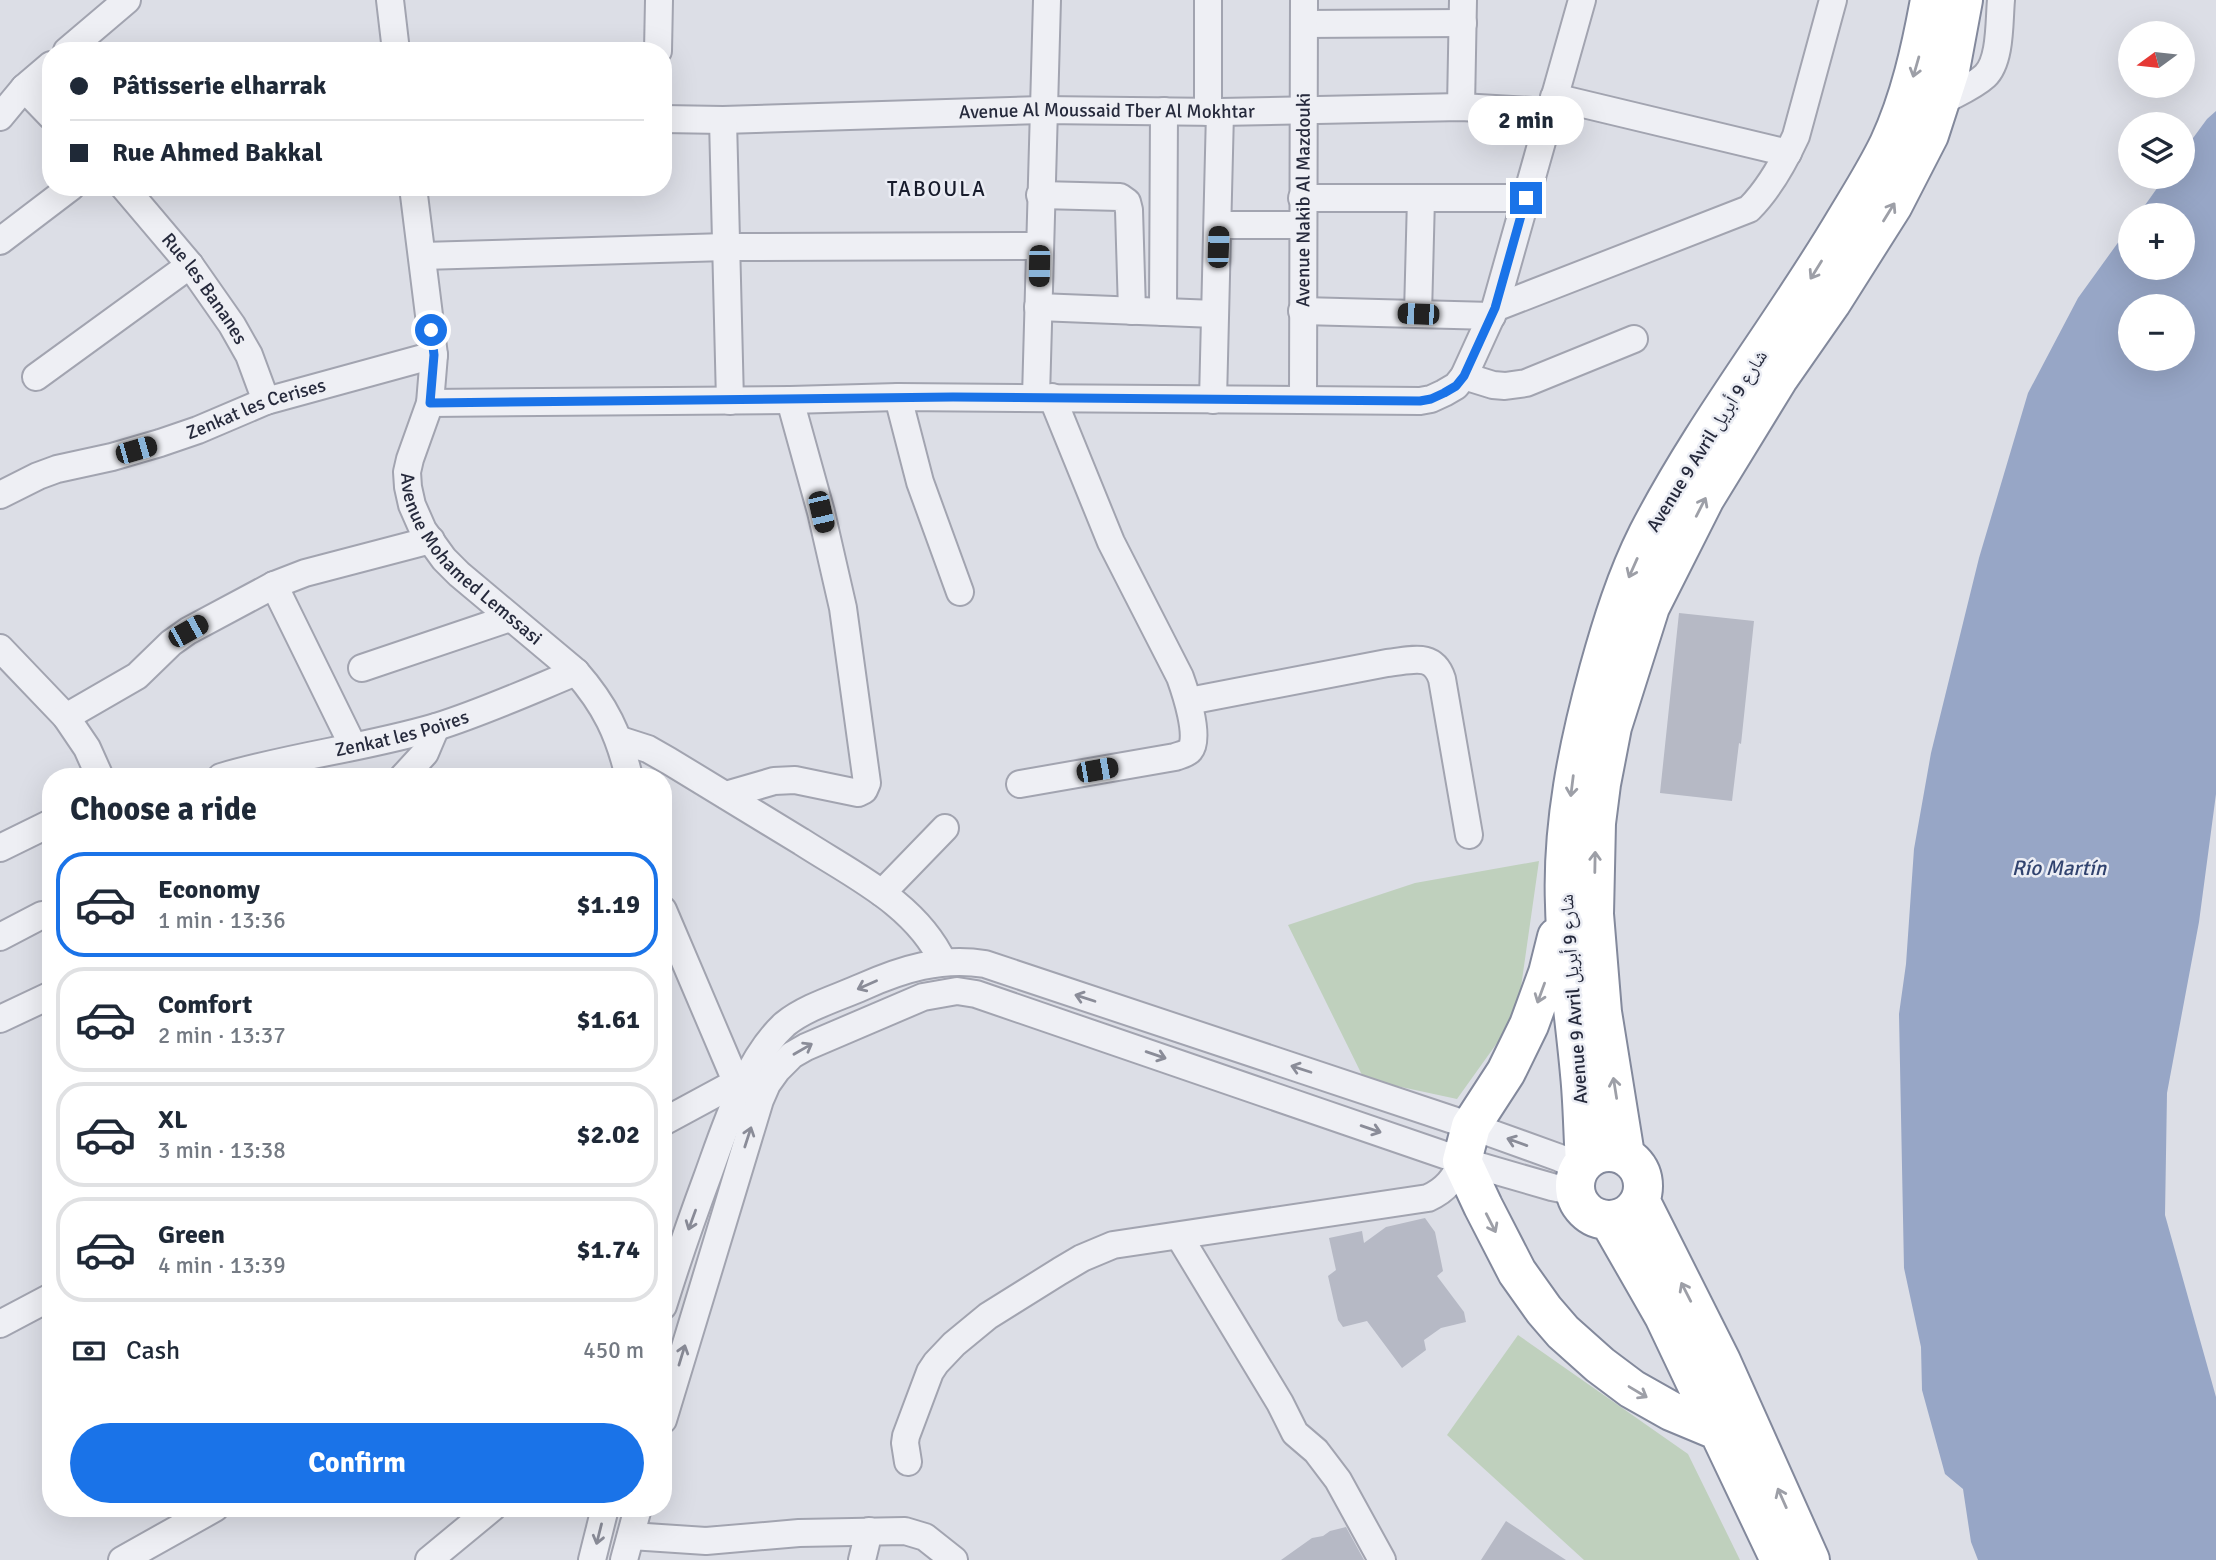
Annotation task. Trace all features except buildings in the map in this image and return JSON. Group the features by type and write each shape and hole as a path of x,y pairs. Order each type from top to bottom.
{"highway":[{"name":"Avenue 9 Avril شارع 9 أبريل","path":"1580,1174 1581,1078 1569,977 1564,904 1565,849 1573,778 1586,716 1620,597 1647,536 1674,488 1815,272 1889,144 1910,89 1930,0"},
{"name":"Avenue 9 Avril شارع 9 أبريل","path":"1810,1560 1721,1361 1640,1200 1643,1191 1642,1174 1625,1155 1602,1012 1594,914 1596,823 1612,727 1650,607 1705,498 1778,379 1831,303 1893,205 1929,135 1941,102 1963,0"},
{"path":"1564,904 1548,973 1529,1025 1467,1143 1488,1216 1517,1272 1563,1332 1600,1366 1632,1389 1671,1412 1719,1432"},
{"path":"1625,1155 1600,1153 1580,1174 1578,1199 1587,1212 1609,1220 1631,1212 1640,1200"},
{"path":"1609,1220 1664,1316 1780,1560"}],"street":[{"path":"78,42 127,0"},
{"path":"390,0 395,42"},
{"path":"658,42 659,0"},
{"path":"1020,784 1183,754 1193,746 1194,740 1189,701 1180,677 1098,513 1044,397 1038,307 1047,0"},
{"path":"1208,0 1218,225 1213,400"},
{"path":"430,403 898,397 1431,399 1456,386 1464,376 1494,312 1582,0"},
{"path":"1303,311 1418,314 1494,312 1749,209 1761,196 1788,153 1800,125 1833,0"},
{"path":"1941,102 1978,80 1991,68 1996,57 2001,0"},
{"path":"1304,12 1463,12 1461,107"},
{"name":"Avenue Nakib Al Mazdouki","path":"1303,400 1304,12"},
{"path":"42,72 9,100 42,113"},
{"name":"Avenue Al Moussaid Tber Al Mokhtar","path":"672,119 723,120 1042,110 1214,112 1552,104 1788,153"},
{"path":"1163,312 1164,111"},
{"path":"723,120 730,401"},
{"path":"1041,195 1120,197 1127,202 1132,310"},
{"path":"0,242 59,196"},
{"name":"Rue les Bananes","path":"132,196 190,265 232,325 249,355 266,401"},
{"name":"Avenue Mohamed Lemssasi","path":"414,196 434,355 430,403 407,472 412,505 423,530 459,574 576,672 598,700 620,740 621,768"},
{"path":"1302,198 1526,198"},
{"path":"1418,314 1421,198"},
{"path":"1218,225 1302,225"},
{"path":"422,256 726,247 1039,246"},
{"path":"36,377 190,265"},
{"path":"1038,307 1215,314"},
{"path":"1464,376 1493,386 1526,383 1634,339"},
{"name":"Zenkat les Cerises","path":"3,490 57,469 160,443 266,401 434,355"},
{"path":"898,397 920,482 960,592"},
{"path":"726,795 774,781 795,780 858,793 864,790 867,783 843,608 821,512 790,400"},
{"path":"66,717 136,676 188,631 274,584 305,573 431,540"},
{"path":"274,584 353,746"},
{"path":"362,668 510,618"},
{"path":"0,648 66,717 87,748 96,768"},
{"path":"1189,701 1387,663 1419,660 1434,663 1442,679 1469,835"},
{"name":"Zenkat les Poires","path":"253,768 436,727 576,672"},
{"path":"411,768 425,753 436,727"},
{"path":"620,740 648,749 881,892 914,920 936,946 943,962"},
{"path":"0,848 42,827"},
{"path":"881,892 946,828"},
{"path":"0,937 42,915"},
{"path":"672,929 747,1090 672,1385"},
{"path":"672,1119 747,1090 767,1084 792,1055 807,1046 923,997 957,991 976,994 1467,1143 1560,1158 1580,1174 1552,1187 1467,1143 985,964 943,962 893,974 804,1012 787,1023 773,1037 747,1090 672,1260"},
{"path":"0,1019 42,999"},
{"path":"908,1462 905,1443 936,1363 954,1343 988,1316 1082,1258 1113,1245 1428,1198 1449,1183 1467,1143"},
{"path":"1179,1236 1280,1403 1295,1433 1316,1451 1338,1480 1381,1560"},
{"path":"0,1324 42,1302"},
{"path":"122,1560 199,1517"},
{"path":"429,1560 481,1517"},
{"path":"592,1560 603,1517"},
{"path":"636,1517 627,1548 799,1533 913,1532 925,1537 954,1560"},
{"path":"862,1560 869,1531"}],"green space":[{"path":"1539,861 1517,1015 1457,1099 1364,1079 1288,925 1415,883"},
{"path":"1518,1335 1688,1454 1740,1560 1584,1560 1447,1435"}],"water":[{"name":"Río Martín","path":"2216,111 2216,794 2199,922 2167,1093 2165,1215 2216,1397 2216,1560 1978,1560 1971,1542 1963,1489 1945,1474 1922,1390 1921,1347 1904,1268 1899,1014 1906,964 1914,849 1931,753 1979,558 2028,393 2078,298 2118,243 2118,280 2195,280 2195,203 2147,203 2156,189 2195,189 2195,135"}],"district":[{"name":"TABOULA","path":"937,189"}],"route":[{"path":"431,330 434,355 430,403 898,397 1420,401 1444,393 1456,386 1464,376 1495,308 1526,198"}]}
